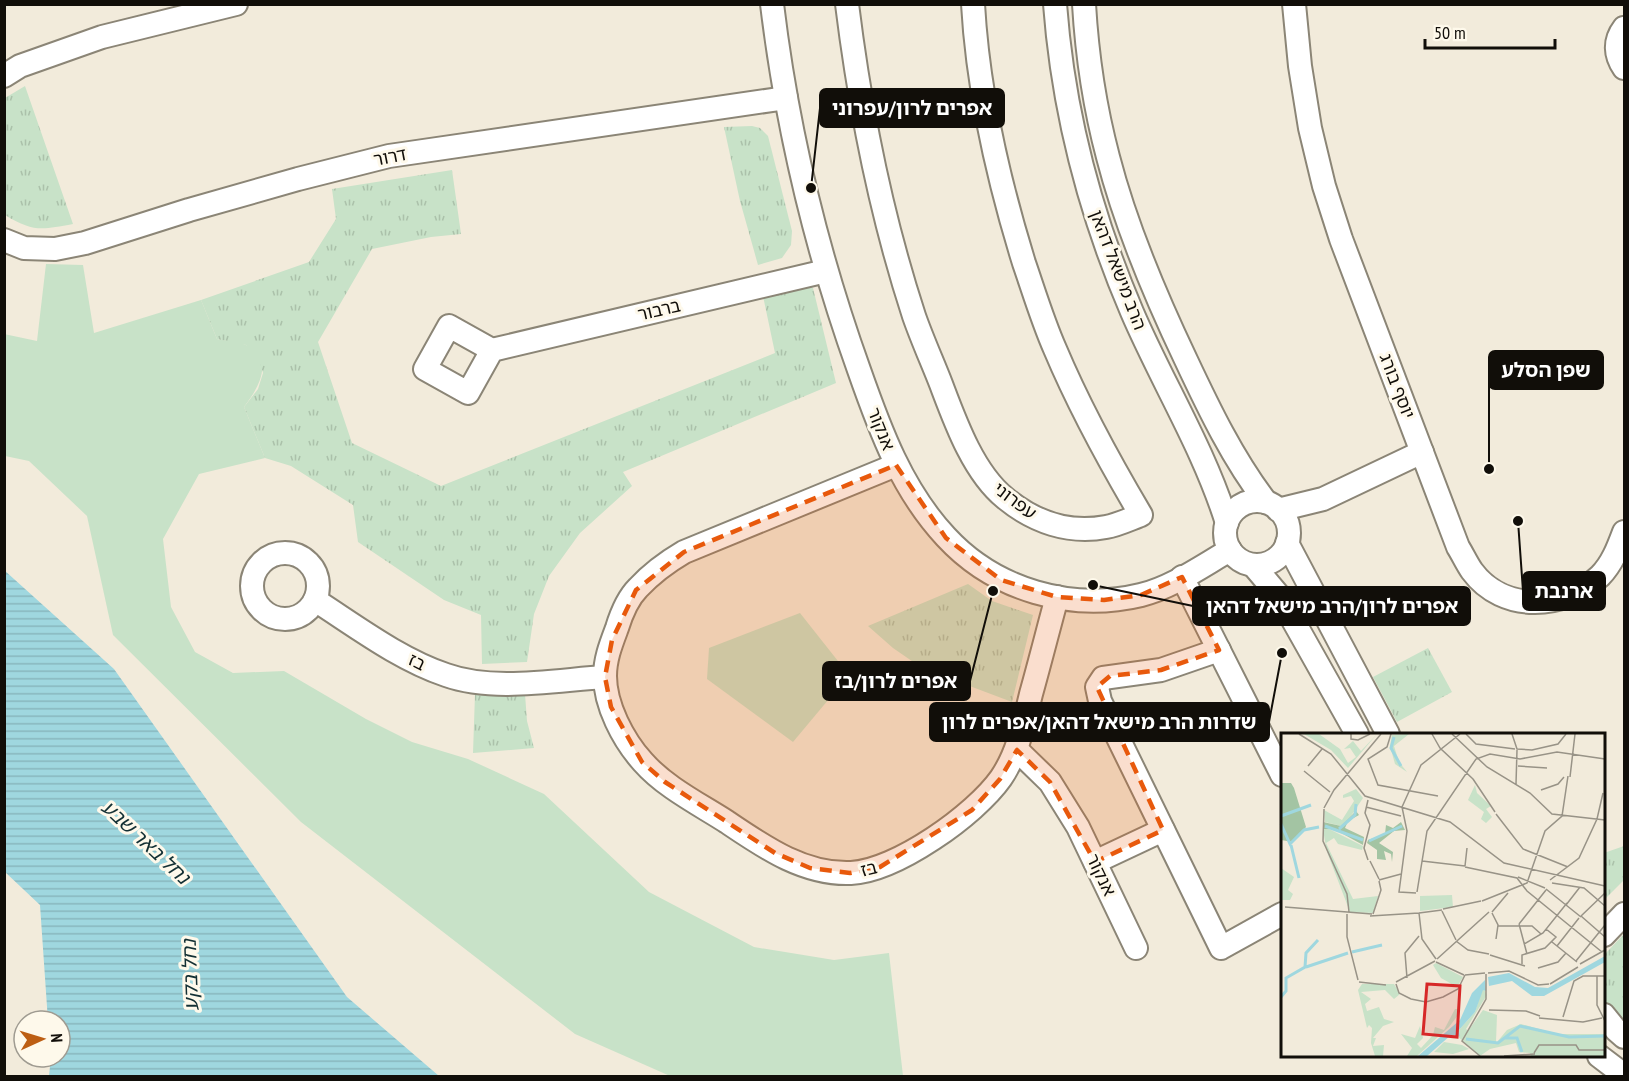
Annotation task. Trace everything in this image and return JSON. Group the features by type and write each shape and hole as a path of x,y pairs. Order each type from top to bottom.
{"street":[{"path":"4,76 20,66 102,37 236,4"},
{"name":"אנקור","path":"772,4 786,98 826,271 837,308 876,418 896,465 916,500 946,537 973,562 1000,580 1057,597 1091,600 1120,599 1156,590 1182,578 1230,549"},
{"name":"עפרוני","path":"847,4 855,67 882,201 914,316 956,423 985,476 1004,497 1025,512 1046,523 1076,529 1108,527 1141,515 1084,412 1054,347 1031,284 994,155 976,53 974,4"},
{"name":"הרב מישאל דהאן","path":"1055,4 1067,98 1080,164 1101,228 1131,311 1213,483 1227,523"},
{"name":"הרב מישאל דהאן","path":"1083,4 1095,94 1107,157 1157,300 1201,393 1244,472 1272,506"},
{"name":"יוסף בורג","path":"1294,4 1300,66 1310,128 1324,186 1341,239 1458,547 1472,572 1491,589 1512,600 1536,603 1559,600 1581,591 1600,576 1616,555 1624,532"},
{"path":"1624,28 1619,36 1616,50 1624,68"},
{"name":"דרור","path":"4,240 24,248 56,249 95,240 298,179 389,156 786,98"},
{"name":"ברבור","path":"492,350 826,271"},
{"path":"1356,733 1280,597 1253,565 1237,558 1230,549 1225,534 1227,523 1231,514 1251,501 1272,506 1306,505 1341,492 1422,452"},
{"name":"בז","path":"896,465 684,552 661,567 636,590 620,618 608,651 605,677 610,707 626,737 642,762 665,782 775,853 810,868 850,873 880,867 916,849 972,810 1000,779 1017,750 1057,597"},
{"path":"1253,565 1263,564 1276,558 1288,538 1308,515 1341,492"},
{"path":"1272,506 1287,525 1288,538 1388,733"},
{"path":"1182,578 1281,773"},
{"name":"בז","path":"315,600 403,655 448,676 477,682 515,683 605,677"},
{"path":"1219,650 1154,672 1103,678 1097,687 1100,701 1221,948 1281,915"},
{"name":"אנקור","path":"1017,750 1050,782 1078,827 1136,948"},
{"path":"1095,862 1163,830"},
{"path":"1605,934 1624,914"},
{"path":"1605,1016 1624,1037"},
{"path":"1600,1057 1624,1075"}],"highlighted area":[{"path":"896,465 946,538 1001,580 1057,597 1104,600 1141,595 1182,577 1219,650 1161,670 1110,676 1097,687 1163,830 1095,862 1050,782 1017,750 1000,779 972,810 880,867 850,873 810,868 775,853 665,782 642,762 611,707 605,677 612,640 636,590 684,552"}],"green space":[{"path":"25,86 73,224 53,228 30,227 5,215 5,98"},
{"path":"724,127 760,128 768,136 792,231 791,245 782,258 758,265 740,201"},
{"path":"452,170 461,234 431,237 372,249 318,342 352,443 441,486 775,353 763,296 807,284 813,288 836,383 623,472 632,486 580,533 549,576 534,614 527,662 482,664 481,615 444,600 358,542 353,505 291,466 265,458 244,407 258,389 263,373 258,356 246,345 217,339 201,300 309,262 336,219 332,189"},
{"path":"46,264 83,265 94,333 201,300 217,339 246,345 260,358 262,374 244,407 265,458 199,474 163,539 171,607 195,652 233,673 284,671 366,719 412,742 468,759 544,794 649,892 754,947 834,960 889,953 903,1076 670,1076 575,1034 301,822 113,635 87,516 29,461 5,456 4,334 37,341"},
{"path":"968,584 992,601 1033,615 1012,702 922,668 893,648 868,626"},
{"path":"800,613 849,675 793,742 707,679 709,648"},
{"path":"1428,648 1452,692 1397,722 1373,677"},
{"path":"475,694 525,694 527,721 534,748 473,753"},
{"path":"1624,846 1624,880 1605,899 1605,853"},
{"path":"1624,934 1624,1033 1605,1014 1605,954"}],"water":[{"path":"4,570 114,669 347,997 439,1076 49,1076 50,1069 72,1069 72,1009 47,1009 40,905 5,872"}],"place":[{"name":"אפרים לרון/עפרוני","path":"811,188"},
{"name":"שפן הסלע","path":"1489,469"},
{"name":"ארנבת","path":"1518,521"},
{"name":"אפרים לרון/הרב מישאל דהאן","path":"1093,585"},
{"name":"אפרים לרון/בז","path":"993,591"},
{"name":"שדרות הרב מישאל דהאן/אפרים לרון","path":"1282,653"}],"water label":[{"name":"נחל באר שבע","path":"146,842"},
{"name":"נחל בקע","path":"190,975"}]}
